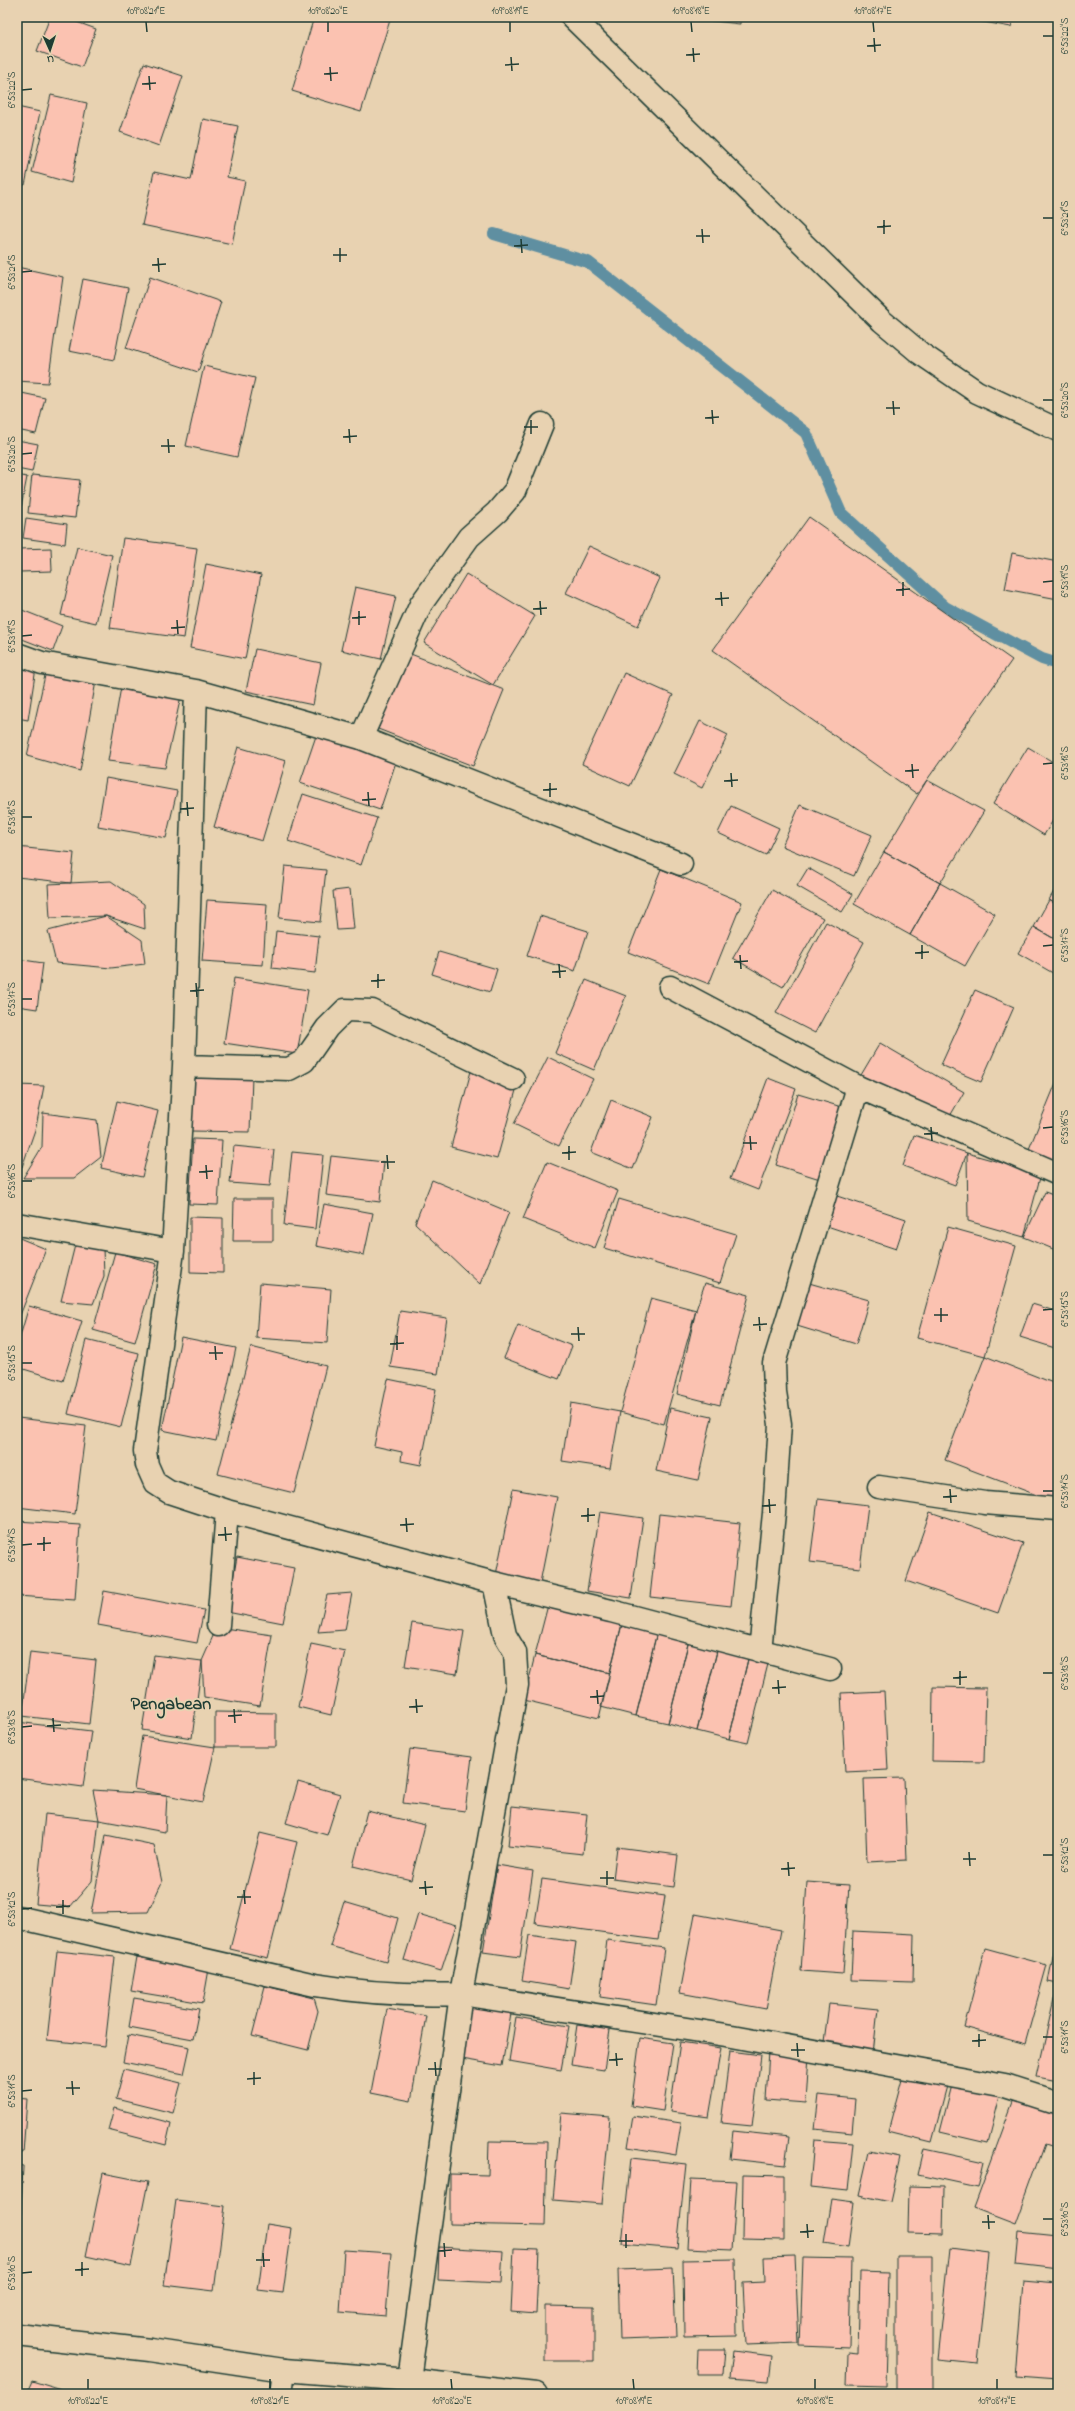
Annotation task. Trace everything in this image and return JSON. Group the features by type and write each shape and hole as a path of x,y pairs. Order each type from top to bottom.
{"street":[{"path":"572,17 882,321 920,354 977,392 1058,430"},
{"path":"361,738 421,604 469,537 497,512 515,491 542,424"},
{"path":"17,654 42,663 196,691 361,738 681,864"},
{"path":"196,691 184,1066 173,1251 145,1451 147,1465 155,1483 169,1492 226,1511 494,1583 611,1610 830,1669"},
{"path":"670,987 858,1088 1058,1174"},
{"path":"184,1066 289,1069 304,1061 327,1028 345,1010 372,1012 513,1079"},
{"path":"760,1650 774,1513 780,1424 775,1392 774,1363 858,1088"},
{"path":"17,1224 173,1251"},
{"path":"879,1487 984,1502 1058,1509"},
{"path":"218,1625 226,1511"},
{"path":"409,2380 461,1994 517,1686 515,1652 505,1635 494,1583"},
{"path":"17,1918 322,1986 363,1993 424,1996 461,1994 732,2036 1005,2086 1058,2103"},
{"path":"17,2335 150,2350 284,2370 409,2380 536,2394"},
{"path":"281,2394 284,2370"}],"building":[{"path":"50,17 63,17 96,29 82,67 37,51"},
{"path":"314,17 391,17 361,112 292,91"},
{"path":"696,17 740,17 740,24 696,19"},
{"path":"957,17 1013,17 1011,27"},
{"path":"144,63 183,76 159,146 120,132"},
{"path":"51,95 87,103 71,183 32,172"},
{"path":"17,107 40,112 25,185 17,183"},
{"path":"203,119 238,126 227,177 245,181 232,244 142,225 154,172 191,180"},
{"path":"17,267 63,277 48,383 17,381"},
{"path":"150,277 221,302 198,372 126,348"},
{"path":"83,279 128,288 114,360 69,351"},
{"path":"204,366 255,378 237,457 186,446"},
{"path":"17,392 45,398 36,434 17,430"},
{"path":"17,440 38,444 32,472 17,469"},
{"path":"17,475 27,477 20,513 17,512"},
{"path":"32,475 80,480 75,518 28,513"},
{"path":"809,517 1012,660 917,794 713,650"},
{"path":"26,518 67,524 65,544 23,538"},
{"path":"123,538 197,548 184,638 110,628"},
{"path":"589,546 660,578 638,626 566,593"},
{"path":"77,547 112,555 96,623 61,615"},
{"path":"51,548 52,571 20,572 19,549"},
{"path":"1012,553 1058,562 1058,599 1005,589"},
{"path":"206,564 261,575 245,659 190,648"},
{"path":"466,574 535,616 493,685 424,643"},
{"path":"355,587 396,596 381,659 341,650"},
{"path":"22,610 62,626 53,651 17,637 17,622"},
{"path":"255,649 321,663 313,705 246,691"},
{"path":"408,653 504,690 473,766 378,729"},
{"path":"17,663 36,668 28,720 17,718"},
{"path":"46,671 96,681 80,771 27,756"},
{"path":"624,673 673,695 630,786 582,764"},
{"path":"121,687 181,696 165,768 108,761"},
{"path":"700,721 728,735 702,788 674,774"},
{"path":"317,733 397,759 380,810 300,783"},
{"path":"238,747 286,761 262,841 214,827"},
{"path":"1028,747 1058,765 1058,812 1044,835 993,804"},
{"path":"106,778 177,791 166,838 98,826"},
{"path":"927,780 984,811 940,883 884,852"},
{"path":"303,794 377,818 361,865 288,841"},
{"path":"800,805 872,835 854,876 782,846"},
{"path":"731,806 779,828 766,855 718,833"},
{"path":"17,847 74,853 71,883 17,877"},
{"path":"884,852 940,883 910,935 854,904"},
{"path":"285,866 326,870 320,922 279,918"},
{"path":"808,868 853,894 842,912 797,886"},
{"path":"661,869 742,902 709,984 628,952"},
{"path":"111,881 144,904 145,929 106,916 50,918 48,884"},
{"path":"940,883 995,914 965,966 910,935"},
{"path":"1058,884 1058,905 1049,900"},
{"path":"350,889 354,929 337,930 333,891"},
{"path":"772,890 823,918 783,987 733,958"},
{"path":"207,900 267,904 263,965 202,961"},
{"path":"1049,900 1058,905 1058,941 1034,927"},
{"path":"106,916 142,940 145,964 111,968 56,963 48,931"},
{"path":"540,916 588,931 575,971 527,956"},
{"path":"826,922 864,942 815,1033 776,1013"},
{"path":"1034,927 1058,941 1058,976 1018,953"},
{"path":"276,931 319,936 315,973 272,968"},
{"path":"439,952 497,969 490,992 432,974"},
{"path":"17,959 43,963 37,1009 17,1006"},
{"path":"234,978 308,990 297,1054 224,1043"},
{"path":"586,980 626,996 594,1070 555,1053"},
{"path":"975,990 1014,1007 981,1082 941,1065"},
{"path":"880,1043 964,1092 946,1123 861,1075"},
{"path":"548,1057 593,1079 559,1146 514,1124"},
{"path":"471,1071 518,1083 497,1159 451,1147"},
{"path":"193,1075 252,1077 250,1132 191,1131"},
{"path":"768,1078 796,1089 758,1190 730,1179"},
{"path":"1058,1078 1058,1166 1029,1149"},
{"path":"17,1085 44,1086 36,1127 22,1167 17,1167"},
{"path":"798,1094 845,1108 823,1180 776,1165"},
{"path":"611,1100 653,1117 633,1169 591,1152"},
{"path":"117,1101 158,1111 142,1177 101,1168"},
{"path":"43,1113 97,1120 101,1157 74,1178 23,1178 42,1147"},
{"path":"914,1135 967,1153 955,1185 903,1166"},
{"path":"193,1139 222,1140 218,1205 189,1204"},
{"path":"234,1146 274,1150 270,1186 230,1183"},
{"path":"292,1152 323,1155 315,1229 284,1225"},
{"path":"967,1153 1041,1174 1024,1237 968,1221"},
{"path":"331,1156 384,1162 380,1202 326,1195"},
{"path":"547,1162 618,1191 595,1248 523,1219"},
{"path":"432,1180 509,1212 480,1284 415,1223"},
{"path":"1045,1192 1058,1197 1058,1251 1024,1237"},
{"path":"834,1195 906,1219 896,1249 824,1225"},
{"path":"234,1199 273,1199 273,1241 233,1241"},
{"path":"619,1199 736,1234 720,1283 604,1248"},
{"path":"324,1204 373,1213 364,1255 316,1246"},
{"path":"190,1217 223,1218 223,1273 190,1272"},
{"path":"948,1227 1016,1246 985,1356 917,1338"},
{"path":"17,1237 46,1249 17,1323"},
{"path":"75,1245 103,1248 104,1276 93,1304 61,1301"},
{"path":"115,1252 157,1264 135,1342 93,1330"},
{"path":"260,1283 331,1289 327,1343 256,1338"},
{"path":"705,1283 749,1295 720,1405 677,1394 696,1310"},
{"path":"809,1283 869,1300 856,1344 797,1326"},
{"path":"651,1298 696,1310 664,1424 620,1412"},
{"path":"1032,1304 1058,1312 1058,1349 1020,1337"},
{"path":"29,1306 82,1321 63,1381 17,1367 17,1347"},
{"path":"400,1311 447,1318 438,1374 390,1367"},
{"path":"518,1325 572,1346 559,1379 504,1358"},
{"path":"181,1337 236,1348 216,1441 162,1430"},
{"path":"86,1340 139,1353 121,1427 68,1414"},
{"path":"251,1347 326,1366 294,1493 218,1474"},
{"path":"985,1356 1058,1385 1058,1495 1055,1502 945,1460"},
{"path":"388,1379 436,1389 421,1465 401,1461 402,1452 374,1446"},
{"path":"571,1403 620,1412 610,1468 562,1461"},
{"path":"670,1408 712,1417 698,1480 656,1471"},
{"path":"18,1418 86,1426 75,1514 17,1507"},
{"path":"513,1489 557,1497 539,1588 495,1580"},
{"path":"818,1499 868,1505 860,1568 810,1562"},
{"path":"600,1512 643,1518 631,1598 587,1591"},
{"path":"930,1512 1023,1543 998,1613 906,1581"},
{"path":"659,1514 740,1523 731,1606 650,1597"},
{"path":"17,1521 80,1525 75,1600 17,1596"},
{"path":"237,1557 294,1568 283,1623 227,1612"},
{"path":"104,1591 204,1610 197,1643 98,1625"},
{"path":"352,1593 345,1630 318,1632 327,1595"},
{"path":"548,1605 622,1624 610,1673 535,1655"},
{"path":"412,1623 464,1631 457,1674 405,1666"},
{"path":"622,1624 657,1632 636,1716 601,1707"},
{"path":"217,1627 272,1635 260,1706 204,1697 202,1661"},
{"path":"657,1632 689,1640 668,1723 636,1716"},
{"path":"689,1640 718,1647 697,1731 668,1723"},
{"path":"311,1644 345,1651 331,1715 298,1707"},
{"path":"718,1647 749,1655 729,1739 697,1731"},
{"path":"30,1652 96,1660 89,1724 22,1716"},
{"path":"154,1655 202,1661 192,1738 142,1730"},
{"path":"535,1655 610,1673 599,1718 524,1700"},
{"path":"749,1655 769,1660 748,1743 729,1739"},
{"path":"933,1687 986,1688 984,1762 932,1761"},
{"path":"884,1691 888,1770 845,1772 841,1693"},
{"path":"215,1712 276,1713 276,1747 215,1747"},
{"path":"17,1722 91,1731 83,1787 17,1778"},
{"path":"142,1736 215,1747 203,1802 134,1789"},
{"path":"410,1749 472,1757 465,1811 403,1803"},
{"path":"904,1778 907,1860 867,1862 864,1779"},
{"path":"298,1782 340,1794 327,1835 286,1823"},
{"path":"93,1790 167,1795 165,1832 99,1820"},
{"path":"512,1806 587,1814 583,1854 508,1846"},
{"path":"367,1811 425,1825 411,1880 353,1866"},
{"path":"45,1814 99,1820 92,1881 70,1907 36,1904"},
{"path":"260,1833 297,1842 268,1958 230,1949"},
{"path":"106,1835 154,1845 162,1882 148,1912 91,1913"},
{"path":"617,1847 678,1855 674,1887 613,1879"},
{"path":"497,1865 533,1871 520,1957 483,1952"},
{"path":"542,1879 665,1896 658,1940 535,1923"},
{"path":"807,1882 849,1885 843,1974 801,1971"},
{"path":"344,1902 398,1918 386,1962 330,1946"},
{"path":"418,1914 456,1925 441,1971 404,1960"},
{"path":"695,1914 781,1930 766,2009 680,1993"},
{"path":"1058,1930 1058,1984 1048,1982"},
{"path":"853,1931 914,1934 913,1982 851,1980"},
{"path":"529,1935 576,1942 569,1989 522,1981"},
{"path":"607,1940 664,1948 656,2005 600,1997"},
{"path":"985,1948 1047,1965 1025,2044 964,2027"},
{"path":"57,1951 115,1957 105,2046 47,2040"},
{"path":"137,1957 209,1969 203,2003 131,1991"},
{"path":"265,1986 314,1998 318,2011 308,2050 252,2036"},
{"path":"1055,1994 1058,1995 1058,2080 1037,2076"},
{"path":"134,1998 199,2009 193,2039 129,2027"},
{"path":"467,1999 512,2007 502,2066 456,2058"},
{"path":"829,2004 878,2009 873,2054 823,2049"},
{"path":"387,2009 426,2016 411,2101 371,2093"},
{"path":"516,2017 569,2026 561,2070 509,2061"},
{"path":"577,2025 610,2030 604,2070 571,2065"},
{"path":"128,2035 190,2047 184,2074 123,2062"},
{"path":"640,2038 673,2043 663,2111 631,2106"},
{"path":"680,2042 721,2048 709,2117 670,2112"},
{"path":"730,2051 761,2055 752,2126 721,2123"},
{"path":"769,2051 809,2054 806,2103 766,2100"},
{"path":"124,2069 181,2083 173,2113 116,2099"},
{"path":"904,2071 948,2082 932,2142 888,2131"},
{"path":"952,2085 999,2096 987,2143 940,2132"},
{"path":"819,2095 855,2099 852,2133 815,2129"},
{"path":"17,2098 27,2099 23,2153 17,2152"},
{"path":"1014,2099 1058,2115 1058,2148 1045,2144 1016,2224 974,2208"},
{"path":"114,2108 171,2123 166,2145 108,2130"},
{"path":"561,2113 610,2117 602,2204 553,2200"},
{"path":"633,2116 681,2123 676,2155 628,2147"},
{"path":"733,2131 789,2137 785,2165 730,2159"},
{"path":"814,2140 853,2143 848,2191 810,2187"},
{"path":"489,2141 547,2142 545,2226 450,2224 450,2174 488,2175"},
{"path":"924,2149 984,2162 978,2188 918,2175"},
{"path":"869,2151 900,2157 890,2202 859,2195"},
{"path":"631,2158 686,2164 677,2249 622,2244"},
{"path":"17,2165 23,2166 20,2233 17,2233"},
{"path":"103,2173 148,2182 131,2266 86,2256"},
{"path":"743,2175 784,2176 784,2240 742,2239"},
{"path":"691,2179 737,2181 732,2250 687,2248"},
{"path":"909,2186 944,2187 943,2234 908,2233"},
{"path":"831,2199 854,2202 848,2247 824,2243"},
{"path":"176,2200 225,2206 214,2291 164,2285"},
{"path":"267,2224 292,2228 283,2293 258,2290"},
{"path":"1019,2232 1058,2236 1058,2269 1016,2264"},
{"path":"439,2247 503,2251 501,2283 438,2280"},
{"path":"514,2248 539,2249 536,2314 511,2312"},
{"path":"950,2248 989,2253 977,2363 938,2359"},
{"path":"344,2250 391,2253 386,2316 340,2312"},
{"path":"795,2256 799,2343 746,2345 743,2283 765,2282 764,2257"},
{"path":"896,2256 932,2256 932,2392 896,2392"},
{"path":"803,2258 851,2259 849,2348 800,2346"},
{"path":"736,2259 737,2336 684,2337 683,2260"},
{"path":"673,2268 676,2337 620,2339 618,2270"},
{"path":"860,2272 889,2273 886,2386 847,2385 848,2353 858,2354"},
{"path":"1023,2280 1058,2283 1058,2381 1015,2378"},
{"path":"545,2306 594,2307 594,2361 545,2361"},
{"path":"698,2349 725,2349 723,2375 697,2375"},
{"path":"733,2351 772,2356 769,2381 730,2378"},
{"path":"32,2381 75,2394 26,2394"}],"waterway":[{"path":"494,234 588,262 806,433 841,513 945,607 1042,659 1058,664"}],"district":[{"name":"Pengabean","path":"171,1705"}]}
